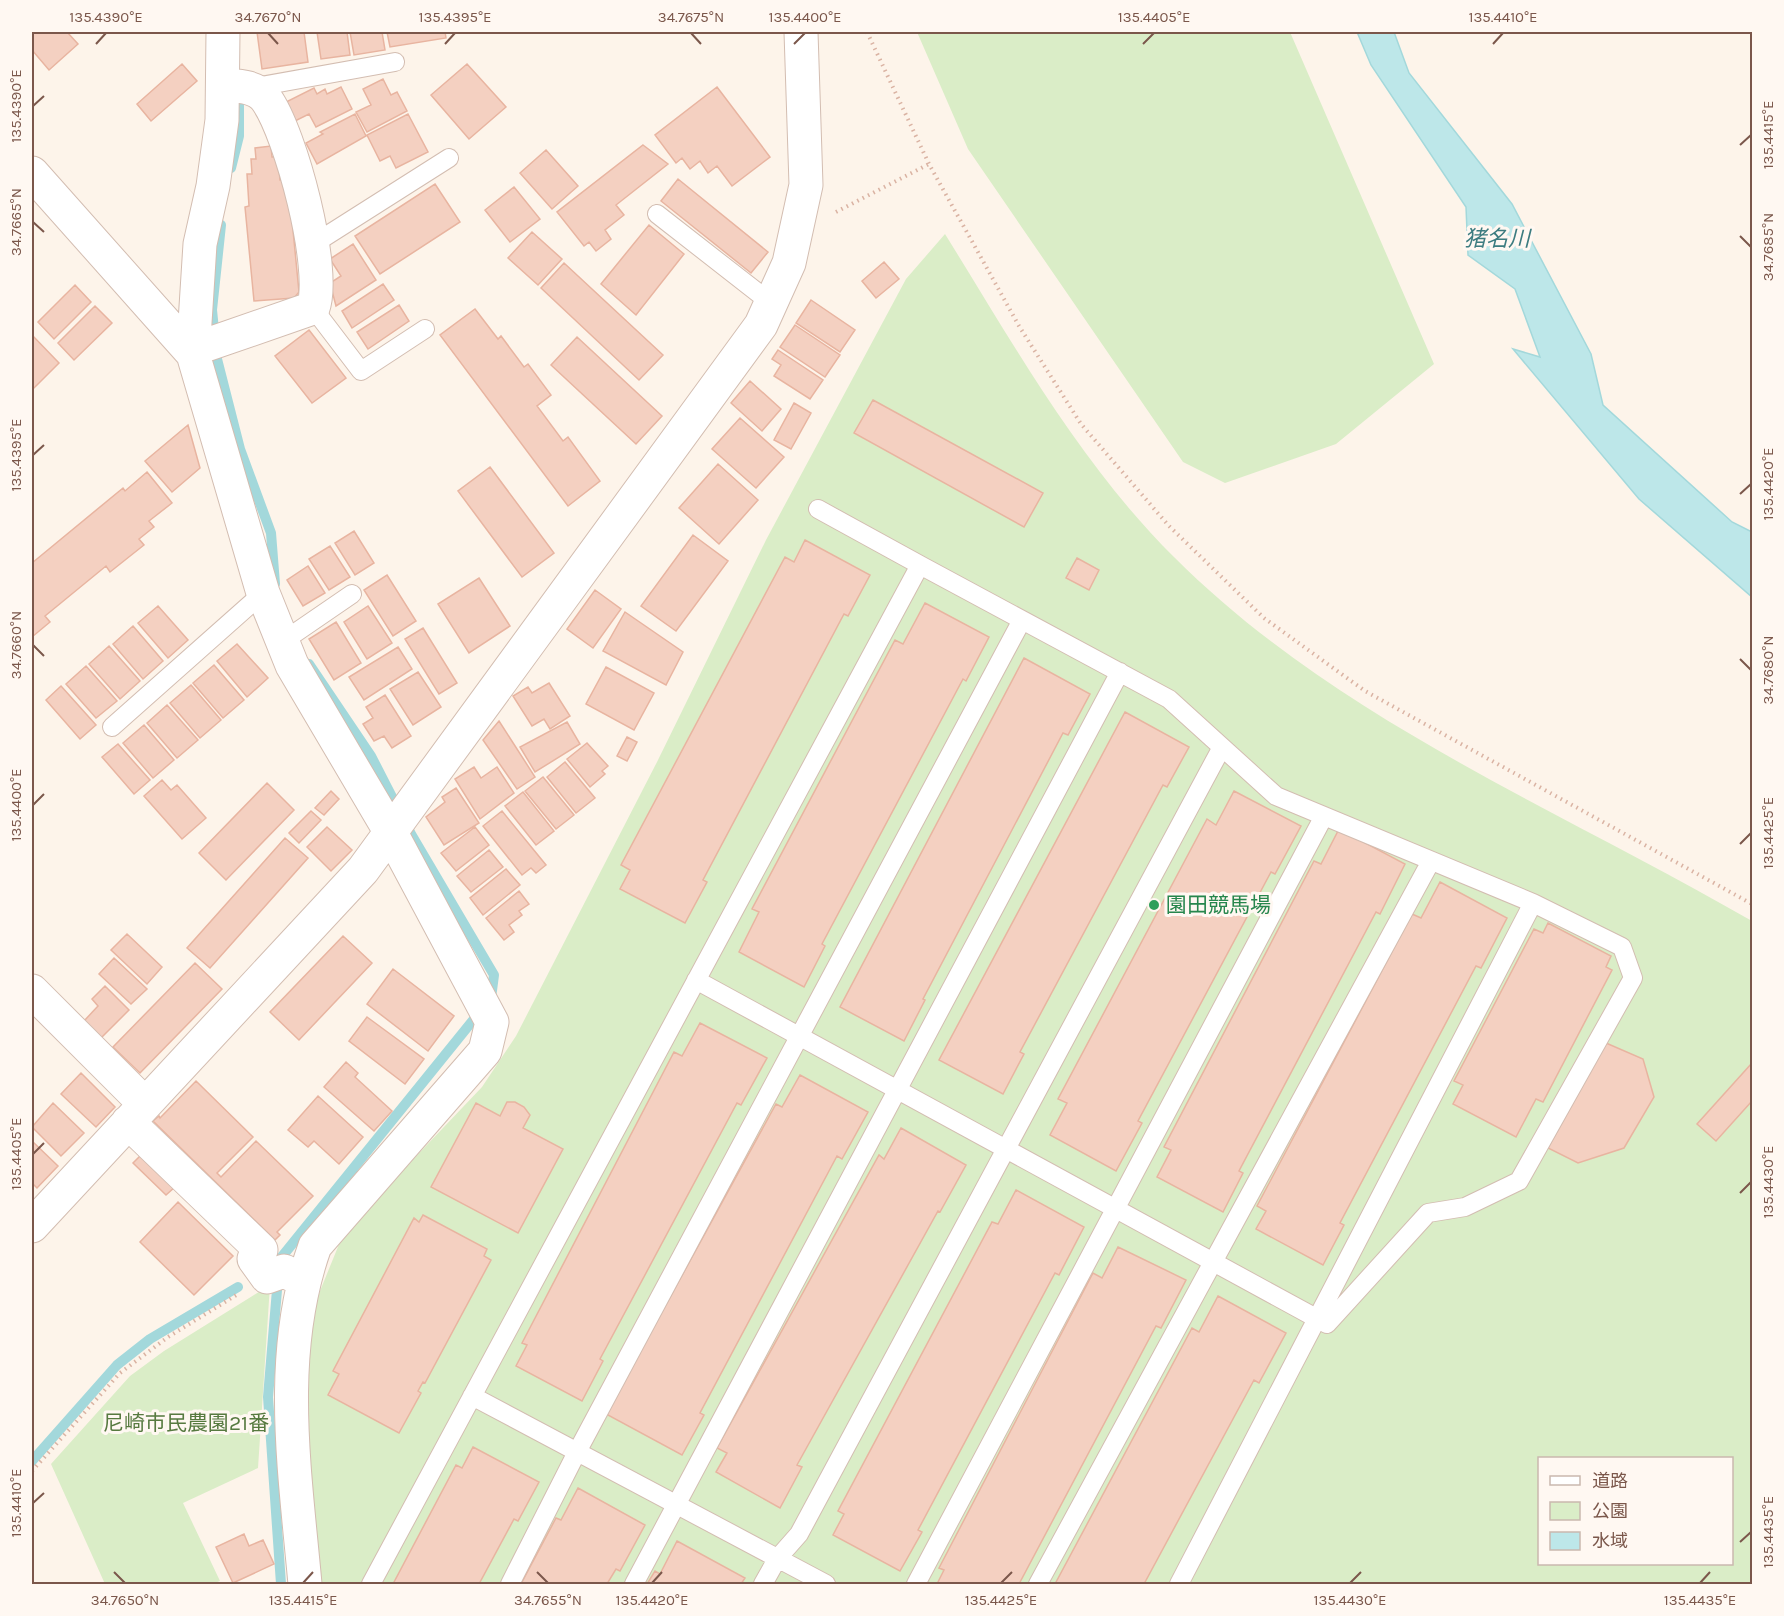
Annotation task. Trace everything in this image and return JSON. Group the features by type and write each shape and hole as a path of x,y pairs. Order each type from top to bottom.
{"street":[{"path":"223,32 237,86 200,244 193,350 262,593 292,665 390,831 492,1022 485,1051 315,1246 303,1280 289,1413 305,1584"},
{"path":"32,1226 363,870 754,334 789,263 806,185 801,32"},
{"path":"193,350 313,308 316,298 312,244 300,189 280,128 265,98 237,86"},
{"path":"32,173 193,350"},
{"path":"32,991 136,1113 261,1250 254,1259 267,1277 284,1271 303,1280"}],"lane":[{"path":"237,86 395,62"},
{"path":"312,244 449,158"},
{"path":"657,214 771,303"},
{"path":"313,308 361,371 425,329"},
{"path":"696,981 1327,1324 1428,1213 1465,1207 1519,1181 1633,978 1622,946 1533,903 1276,796 1169,699 818,509"},
{"path":"370,1584 920,565"},
{"path":"112,727 262,593"},
{"path":"282,642 352,594"},
{"path":"510,1584 577,1452 1022,620"},
{"path":"634,1584 1120,672"},
{"path":"763,1584 777,1559 799,1534 1222,747"},
{"path":"916,1584 1324,816"},
{"path":"1038,1584 1431,861"},
{"path":"1179,1584 1533,903"},
{"path":"472,1396 826,1584"}],"path":[{"path":"867,32 929,164 1019,326 1081,424 1169,526 1264,618 1365,691 1752,904"},
{"path":"835,213 929,164"},
{"path":"32,1471 120,1373 168,1336 267,1277"}],"green space":[{"path":"917,32 1290,32 1434,364 1336,444 1225,483 1183,462 968,149"},
{"name":"園田競馬場","path":"945,234 1050,402 1108,483 1174,557 1238,615 1305,667 1377,714 1526,799 1752,921 1752,1584 322,1584 310,1475 306,1398 309,1325 344,1232 482,1087 516,1036 657,762 766,540 906,279"},
{"name":"尼崎市民農園21番","path":"270,1285 258,1468 183,1503 220,1581 212,1584 105,1584 51,1464 130,1376 164,1351"}],"water":[{"name":"猪名川","path":"1357,32 1394,32 1409,73 1512,204 1591,354 1603,405 1732,522 1752,532 1752,597 1639,499 1513,349 1540,357 1515,289 1468,255 1466,207 1371,65"}],"building":[{"path":"32,32 67,32 78,44 49,70 32,50"},
{"path":"257,32 304,32 308,62 262,69"},
{"path":"317,32 347,32 350,55 321,59"},
{"path":"350,32 382,32 385,50 354,55"},
{"path":"387,32 445,32 446,38 390,47"},
{"path":"182,64 197,81 151,121 137,104"},
{"path":"467,64 506,107 469,139 431,95"},
{"path":"383,79 391,95 397,92 407,111 367,132 356,112 371,105 363,89"},
{"path":"341,87 352,109 316,127 309,114 295,121 286,102 314,88 317,94 325,89 327,94"},
{"path":"717,87 770,157 732,186 717,166 708,173 700,161 690,169 682,158 676,163 655,135"},
{"path":"355,114 366,136 317,164 306,143 323,134 320,132"},
{"path":"408,114 428,152 396,168 390,156 380,161 367,135"},
{"path":"643,145 668,164 616,205 624,215 605,230 611,239 596,251 589,242 584,246 557,212"},
{"path":"271,146 272,157 278,157 280,180 285,180 290,199 299,292 294,298 254,301 245,207 249,206 247,174 252,174 251,159 256,159 255,148"},
{"path":"546,150 578,186 552,209 520,173"},
{"path":"678,179 768,252 751,273 661,201"},
{"path":"435,184 460,222 380,274 355,236"},
{"path":"514,187 540,219 510,242 485,210"},
{"path":"649,225 684,254 636,315 601,284"},
{"path":"532,232 562,259 538,285 508,258"},
{"path":"353,244 376,280 336,306 330,283 341,276 330,259"},
{"path":"884,262 899,279 876,298 862,281"},
{"path":"564,263 663,355 639,380 541,288"},
{"path":"383,284 394,300 352,328 342,311"},
{"path":"75,285 91,302 54,339 38,322"},
{"path":"811,300 855,330 840,352 796,323"},
{"path":"399,305 409,321 368,349 357,332"},
{"path":"95,306 112,323 74,360 58,343"},
{"path":"475,309 498,339 501,336 524,367 528,364 551,395 537,406 563,441 568,437 600,481 568,506 440,335"},
{"path":"795,325 840,355 825,377 780,347"},
{"path":"309,330 346,378 312,403 275,356"},
{"path":"32,335 59,363 32,390"},
{"path":"577,337 662,416 636,444 551,365"},
{"path":"778,350 823,380 810,399 774,376 781,365 772,359"},
{"path":"750,381 781,409 762,431 731,403"},
{"path":"873,400 1043,493 1024,527 854,433"},
{"path":"794,403 811,413 791,449 774,440"},
{"path":"740,418 784,457 756,488 712,449"},
{"path":"188,425 200,468 172,492 145,461"},
{"path":"718,464 758,500 719,544 679,508"},
{"path":"490,467 554,553 522,577 458,491"},
{"path":"147,472 172,503 149,521 154,527 139,539 144,545 110,572 106,566 45,616 50,622 32,637 32,563 123,488 125,491"},
{"path":"354,531 374,563 355,575 335,543"},
{"path":"693,535 728,561 676,631 641,606"},
{"path":"805,540 870,575 848,616 844,614 703,880 707,882 685,923 620,889 630,870 621,865 785,557 794,562"},
{"path":"330,546 350,577 329,590 309,559"},
{"path":"1077,558 1099,570 1089,590 1066,578"},
{"path":"308,566 325,593 303,606 287,580"},
{"path":"387,575 416,621 393,636 364,590"},
{"path":"479,578 510,626 469,653 438,604"},
{"path":"595,590 621,609 593,648 567,629"},
{"path":"925,603 989,637 966,681 963,679 822,944 825,946 804,987 739,952 759,912 752,909 895,640 903,644"},
{"path":"158,606 188,640 168,658 138,623"},
{"path":"368,606 392,643 367,659 344,622"},
{"path":"625,612 683,652 666,685 603,651"},
{"path":"336,622 361,663 334,680 309,639"},
{"path":"133,626 163,661 143,679 113,644"},
{"path":"423,628 457,683 439,694 405,639"},
{"path":"237,644 268,678 247,697 217,661"},
{"path":"109,646 140,681 120,699 89,664"},
{"path":"398,647 412,669 364,700 349,677"},
{"path":"1024,658 1090,694 1068,735 1063,733 923,999 925,1000 904,1041 840,1007"},
{"path":"214,665 244,700 223,718 193,683"},
{"path":"86,666 117,701 96,718 66,684"},
{"path":"606,667 654,693 634,730 586,704"},
{"path":"418,672 441,707 413,725 390,689"},
{"path":"549,683 570,716 550,729 544,719 532,726 513,696 528,687 532,693"},
{"path":"191,685 221,720 200,738 170,703"},
{"path":"61,686 96,725 80,739 46,700"},
{"path":"385,695 411,736 392,748 384,736 374,741 363,724 373,718 366,707"},
{"path":"167,705 198,740 177,758 147,723"},
{"path":"1125,712 1189,747 1167,787 1163,785 1020,1052 1024,1054 1003,1094 939,1060"},
{"path":"499,721 535,777 517,789 483,740"},
{"path":"567,722 580,744 535,772 520,747"},
{"path":"144,725 174,760 153,778 123,743"},
{"path":"627,737 637,742 627,761 617,756"},
{"path":"587,743 608,766 602,771 605,774 590,787 567,759"},
{"path":"118,744 150,780 134,794 102,757"},
{"path":"565,762 595,798 576,813 547,777"},
{"path":"474,767 481,778 497,767 514,793 480,819 455,779"},
{"path":"543,777 574,815 556,829 525,791"},
{"path":"162,780 171,790 177,785 206,818 182,839 144,796"},
{"path":"267,783 294,810 226,880 199,853"},
{"path":"456,788 479,823 444,845 426,817 445,802 442,797"},
{"path":"331,791 339,799 324,815 315,808"},
{"path":"1234,791 1301,826 1275,874 1271,872 1138,1121 1142,1123 1116,1171 1050,1135 1067,1103 1058,1099 1207,819 1216,825"},
{"path":"523,792 554,831 536,845 505,806"},
{"path":"311,811 321,820 299,843 289,833"},
{"path":"502,811 546,865 536,873 531,868 522,875 483,826"},
{"path":"327,827 352,850 331,871 307,847"},
{"path":"475,827 489,845 456,871 441,853"},
{"path":"1339,829 1405,864 1380,914 1376,912 1239,1171 1243,1173 1223,1212 1157,1177 1171,1150 1164,1147 1314,861 1321,864"},
{"path":"285,838 308,858 210,968 187,948"},
{"path":"489,850 503,867 471,892 457,876"},
{"path":"506,869 520,885 483,915 470,898"},
{"path":"1440,882 1507,918 1481,968 1476,966 1340,1223 1344,1225 1323,1265 1256,1229 1266,1211 1257,1206 1412,914 1421,918"},
{"path":"519,891 529,904 519,911 522,915 509,925 514,932 504,940 486,918"},
{"path":"1548,923 1611,956 1606,967 1612,970 1543,1102 1536,1099 1516,1137 1453,1104 1463,1085 1454,1081 1534,929 1543,933"},
{"path":"127,934 162,967 147,984 111,950"},
{"path":"343,936 372,963 299,1040 270,1012"},
{"path":"114,958 147,989 131,1004 99,974"},
{"path":"195,963 222,989 140,1073 113,1047"},
{"path":"393,969 454,1016 428,1051 367,1004"},
{"path":"105,986 129,1010 101,1038 84,1021 98,1006 92,999"},
{"path":"367,1017 424,1059 405,1084 349,1041"},
{"path":"700,1023 767,1058 741,1105 737,1103 600,1359 603,1361 582,1401 516,1366 527,1345 522,1343 674,1052 682,1056"},
{"path":"1606,1043 1643,1059 1654,1097 1624,1148 1578,1163 1548,1148"},
{"path":"346,1062 358,1073 355,1077 392,1111 374,1131 324,1087"},
{"path":"1752,1063 1752,1101 1716,1141 1697,1124"},
{"path":"81,1073 115,1107 96,1127 61,1094"},
{"path":"800,1075 868,1112 842,1159 837,1156 700,1413 704,1415 682,1455 606,1414 776,1104 782,1107"},
{"path":"196,1081 253,1137 217,1173 221,1177 256,1141 313,1196 277,1232 280,1235 275,1240 153,1121 159,1116 160,1118"},
{"path":"318,1096 363,1137 339,1164 314,1141 308,1147 288,1130"},
{"path":"507,1102 515,1102 524,1107 530,1115 523,1128 563,1149 518,1233 431,1187 476,1103 500,1116"},
{"path":"53,1103 84,1133 61,1156 32,1127"},
{"path":"901,1128 966,1165 940,1212 938,1211 797,1465 802,1467 780,1508 716,1472 727,1453 717,1448 879,1155 884,1159"},
{"path":"32,1141 58,1166 37,1188 32,1183"},
{"path":"142,1154 175,1187 166,1195 133,1163"},
{"path":"1016,1190 1084,1227 1059,1275 1055,1273 918,1530 922,1532 900,1571 833,1535 844,1514 838,1511 992,1222 998,1224"},
{"path":"178,1202 233,1256 194,1295 140,1242"},
{"path":"423,1215 487,1249 484,1256 491,1260 425,1383 423,1382 418,1391 421,1393 399,1433 328,1395 339,1374 333,1371 414,1218 419,1222"},
{"path":"1118,1247 1186,1280 1161,1328 1156,1326 1019,1584 937,1584 944,1570 939,1568 1093,1273 1102,1278"},
{"path":"1218,1296 1286,1333 1259,1383 1254,1380 1144,1584 1055,1584 1192,1328 1199,1332"},
{"path":"473,1447 539,1482 518,1521 514,1519 479,1584 393,1584 456,1465 462,1468"},
{"path":"578,1488 645,1525 620,1571 616,1569 607,1584 521,1584 556,1518 561,1520"},
{"path":"244,1534 249,1546 263,1540 274,1564 233,1583 216,1547"},
{"path":"677,1541 745,1578 741,1584 647,1584 655,1571 660,1574"}],"waterway":[{"path":"231,168 239,136 239,89"},
{"path":"221,225 212,310 217,359 240,449 271,533 275,584"},
{"path":"276,1264 491,998 494,975 411,834 371,756 309,664"},
{"path":"278,1278 268,1397 281,1584"},
{"path":"32,1461 117,1365 150,1339 238,1287"}],"place":[{"name":"園田競馬場","path":"1154,905"}]}
